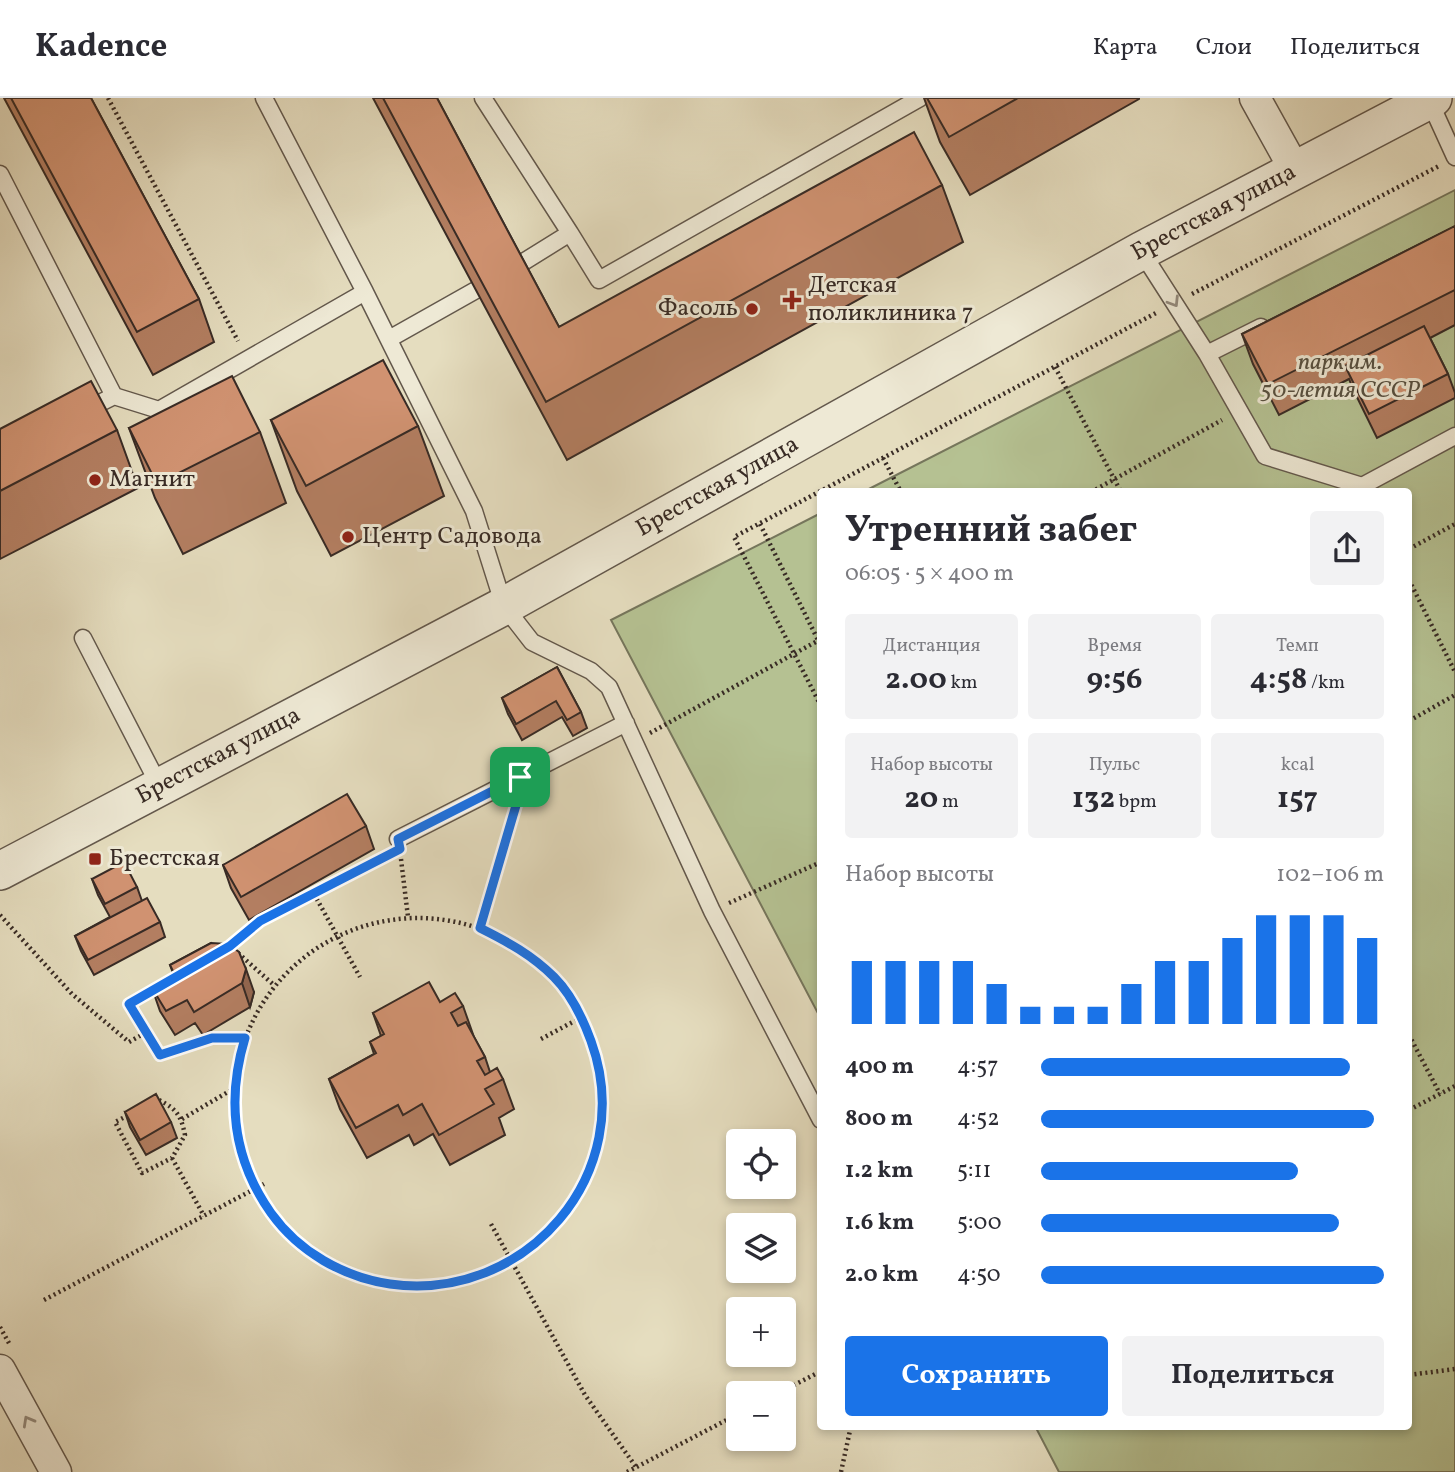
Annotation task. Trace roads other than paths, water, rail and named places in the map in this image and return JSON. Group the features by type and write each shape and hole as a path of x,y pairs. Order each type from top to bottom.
{"street":[{"path":"1255,98 1295,170"},
{"name":"Брестская улица","path":"0,871 504,606 1141,251 1431,99"},
{"path":"0,1370 56,1472"}],"lane":[{"path":"264,98 389,339 474,511 504,606 532,642 592,671 609,687 712,911 817,1111"},
{"path":"483,98 599,279 920,98"},
{"path":"1431,99 1449,161"},
{"path":"0,174 114,396"},
{"path":"517,266 570,233"},
{"path":"1141,251 1207,354 1265,456 1362,486 1455,436"},
{"path":"389,339 475,290"},
{"path":"68,418 114,396 159,410 365,292"},
{"path":"1207,354 1281,318"},
{"path":"83,638 160,787"},
{"path":"399,844 520,777 626,723"}],"place":[{"name":"Детская поликлиника 7","path":"792,300"},
{"name":"Фасоль","path":"752,309"},
{"name":"Магнит","path":"95,480"},
{"name":"Центр Садовода","path":"348,537"},
{"name":"Брестская","path":"95,859"}],"park label":[{"name":"парк им. 50-летия СССР","path":"1340,377"}]}
